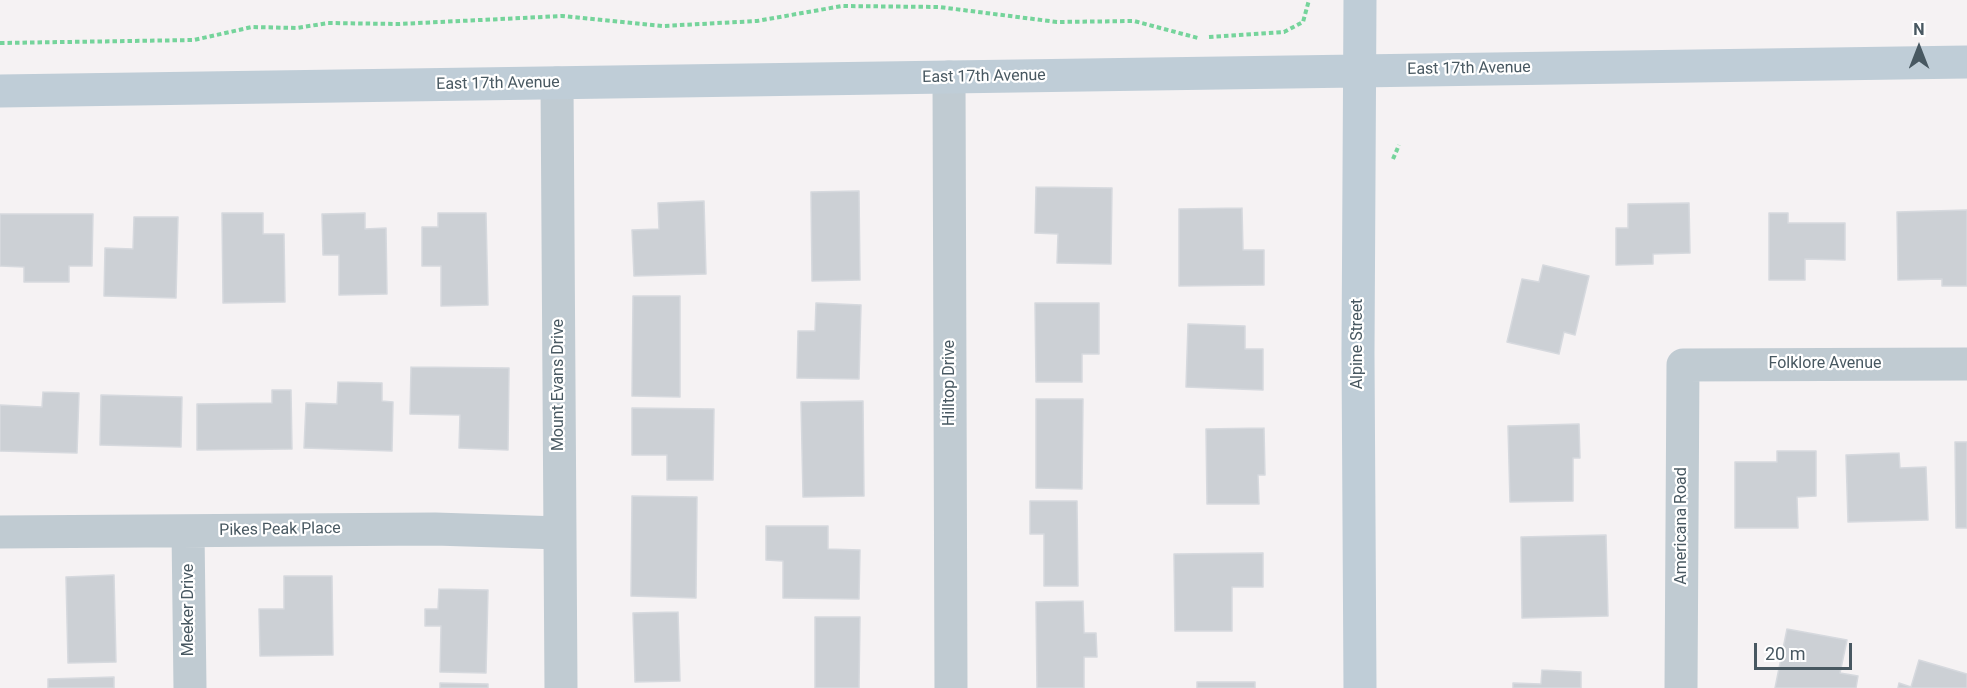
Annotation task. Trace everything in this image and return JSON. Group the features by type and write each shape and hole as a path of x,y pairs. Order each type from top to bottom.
{"main road":[{"name":"Alpine Street","path":"1360,0 1358,341 1360,688"},
{"name":"East 17th Avenue","path":"0,91 1967,62"}],"street":[{"name":"Hilltop Drive","path":"949,77 951,688"},
{"name":"Mount Evans Drive","path":"557,83 561,688"},
{"name":"Folklore Avenue","path":"1683,365 1967,364"},
{"name":"Americana Road","path":"1681,688 1683,365"},
{"name":"Pikes Peak Place","path":"0,532 435,529 560,533"},
{"name":"Meeker Drive","path":"188,531 190,688"}],"path":[{"path":"0,43 194,40 252,27 297,28 328,24 399,24 562,16 663,26 757,21 842,6 939,7 1057,22 1134,21 1196,38 1284,32 1303,22 1309,0"}],"building":[{"path":"1036,187 1112,188 1111,264 1057,263 1058,234 1035,233"},
{"path":"859,191 860,280 812,281 811,192"},
{"path":"704,201 706,274 634,276 632,230 659,229 658,203"},
{"path":"1689,203 1690,253 1653,254 1653,264 1616,265 1616,228 1628,228 1628,204"},
{"path":"1242,208 1243,250 1264,250 1264,285 1179,286 1179,209"},
{"path":"1967,210 1967,286 1942,286 1942,279 1898,280 1897,212"},
{"path":"222,213 263,213 263,234 284,234 285,302 223,303"},
{"path":"365,213 365,229 386,228 387,294 339,295 339,255 323,255 322,214"},
{"path":"438,213 486,213 488,305 441,306 441,266 422,266 422,227 438,227"},
{"path":"1769,213 1788,213 1788,223 1845,223 1845,260 1805,259 1805,280 1769,280"},
{"path":"0,214 93,214 92,266 69,266 69,282 24,282 24,267 0,266"},
{"path":"134,217 178,217 176,298 104,296 105,248 133,249"},
{"path":"1543,265 1589,276 1575,335 1564,332 1559,354 1507,342 1522,279 1539,282"},
{"path":"633,296 680,296 680,397 632,396"},
{"path":"816,303 861,305 859,379 797,378 798,331 815,331"},
{"path":"1035,303 1099,303 1099,354 1082,354 1082,382 1036,382"},
{"path":"1188,324 1245,326 1245,349 1263,349 1263,390 1186,387"},
{"path":"411,367 509,368 508,450 459,448 460,415 410,414"},
{"path":"338,382 382,383 382,401 393,402 392,451 304,448 306,403 337,404"},
{"path":"272,390 291,390 292,449 197,450 197,404 272,403"},
{"path":"43,392 79,393 77,453 0,451 0,405 42,407"},
{"path":"101,395 182,397 181,447 100,445"},
{"path":"1036,399 1083,399 1082,489 1036,488"},
{"path":"863,401 864,496 803,497 801,402"},
{"path":"632,408 714,409 713,480 667,480 667,455 632,455"},
{"path":"1579,424 1580,458 1573,458 1573,501 1510,502 1508,426"},
{"path":"1264,428 1265,475 1258,475 1259,504 1207,504 1206,429"},
{"path":"1955,442 1967,442 1967,528 1956,528"},
{"path":"1777,451 1816,451 1816,496 1797,497 1798,528 1735,528 1735,462 1777,462"},
{"path":"1899,453 1900,468 1926,467 1928,520 1848,522 1846,455"},
{"path":"632,496 697,497 696,598 631,596"},
{"path":"1030,501 1077,501 1078,586 1044,586 1044,534 1030,534"},
{"path":"766,526 828,526 828,549 860,550 859,599 783,598 783,561 766,560"},
{"path":"1606,535 1608,616 1522,618 1521,537"},
{"path":"1263,553 1263,587 1232,587 1232,631 1175,631 1174,554"},
{"path":"114,575 116,662 68,663 66,577"},
{"path":"284,576 332,576 333,655 260,656 259,609 284,609"},
{"path":"439,589 488,590 486,673 440,672 441,626 425,626 425,609 438,609"},
{"path":"1083,601 1084,633 1096,633 1097,657 1084,657 1084,688 1037,688 1036,602"},
{"path":"678,612 680,681 635,682 633,613"},
{"path":"815,617 860,617 859,688 815,688"},
{"path":"1787,629 1847,640 1840,673 1858,676 1856,688 1775,688"},
{"path":"1919,660 1967,674 1967,688 1898,688 1899,683 1911,687"},
{"path":"1542,670 1581,672 1581,688 1513,688 1513,683 1541,684"},
{"path":"114,677 114,688 48,688 48,679"},
{"path":"1197,682 1255,682 1255,688 1197,688"},
{"path":"440,683 488,684 488,688 440,688"}]}
